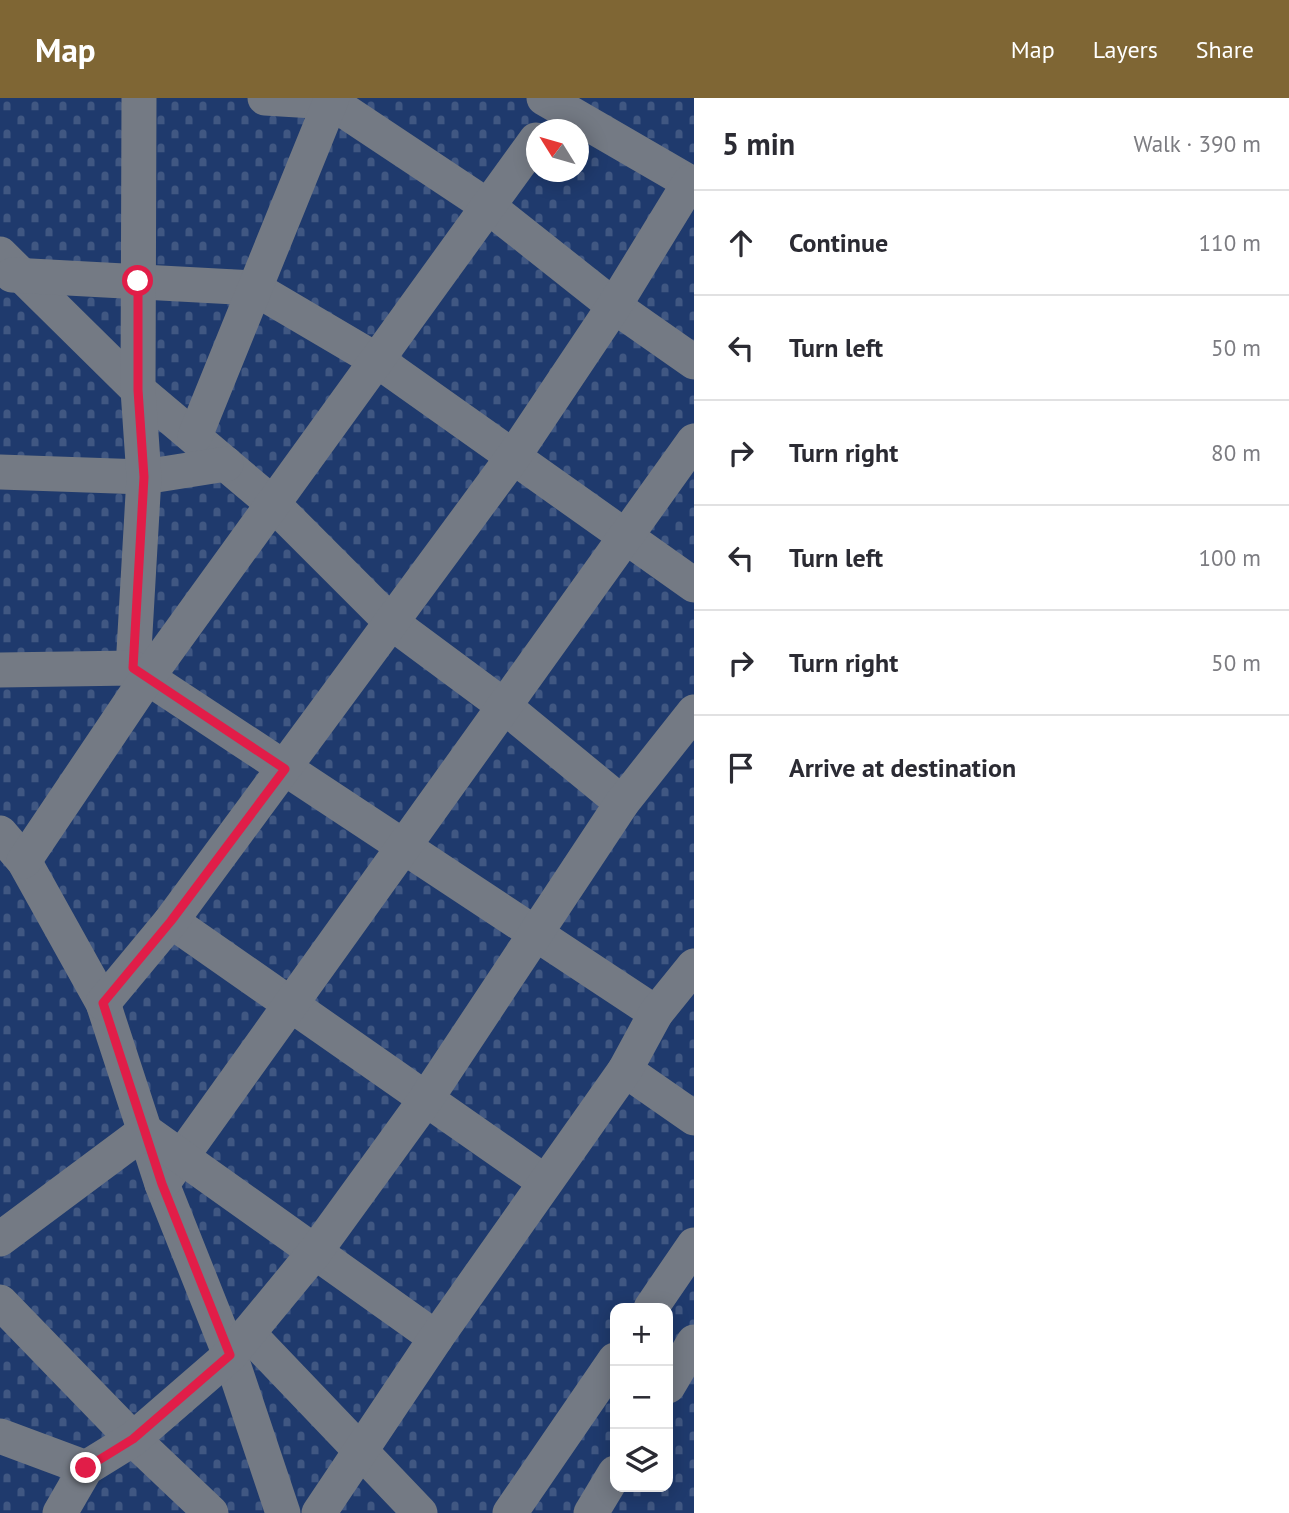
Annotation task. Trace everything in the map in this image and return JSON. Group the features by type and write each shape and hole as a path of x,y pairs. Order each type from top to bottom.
{"lane":[{"path":"139,98 138,390 144,477 140,673"},
{"path":"265,98 332,100 489,207 614,306 694,362"},
{"path":"195,436 332,100"},
{"path":"103,1003 171,921 513,457 692,183 553,108"},
{"path":"24,861 140,673 378,361 526,155"},
{"path":"7,268 138,281 254,288 378,361 694,586"},
{"path":"7,268 138,390 272,503 392,623 504,706 622,803"},
{"path":"172,1170 694,441"},
{"path":"0,472 144,477 226,464"},
{"path":"0,670 140,673 656,1013"},
{"path":"60,1513 86,1468 133,1439 239,1344 315,1252 426,1099 622,803 694,712"},
{"path":"0,833 24,861 103,1003 145,1131 172,1170 239,1344 283,1513"},
{"path":"171,921 545,1182"},
{"path":"319,1513 436,1338 625,1070 656,1013 694,966"},
{"path":"625,1070 693,1116"},
{"path":"0,1239 145,1131"},
{"path":"172,1170 315,1252 436,1338"},
{"path":"654,1303 694,1245"},
{"path":"0,1302 133,1439 211,1513"},
{"path":"673,1378 694,1342"},
{"path":"239,1344 361,1450 420,1513"},
{"path":"510,1513 611,1366"},
{"path":"0,1436 86,1468"},
{"path":"592,1513 610,1482"}],"green space":[{"path":"0,98 694,98 694,1513 0,1513"}],"route":[{"path":"86,1468 133,1439 230,1355 162,1184 103,1003 171,921 285,769 133,668 144,477 138,390 138,281"}]}
